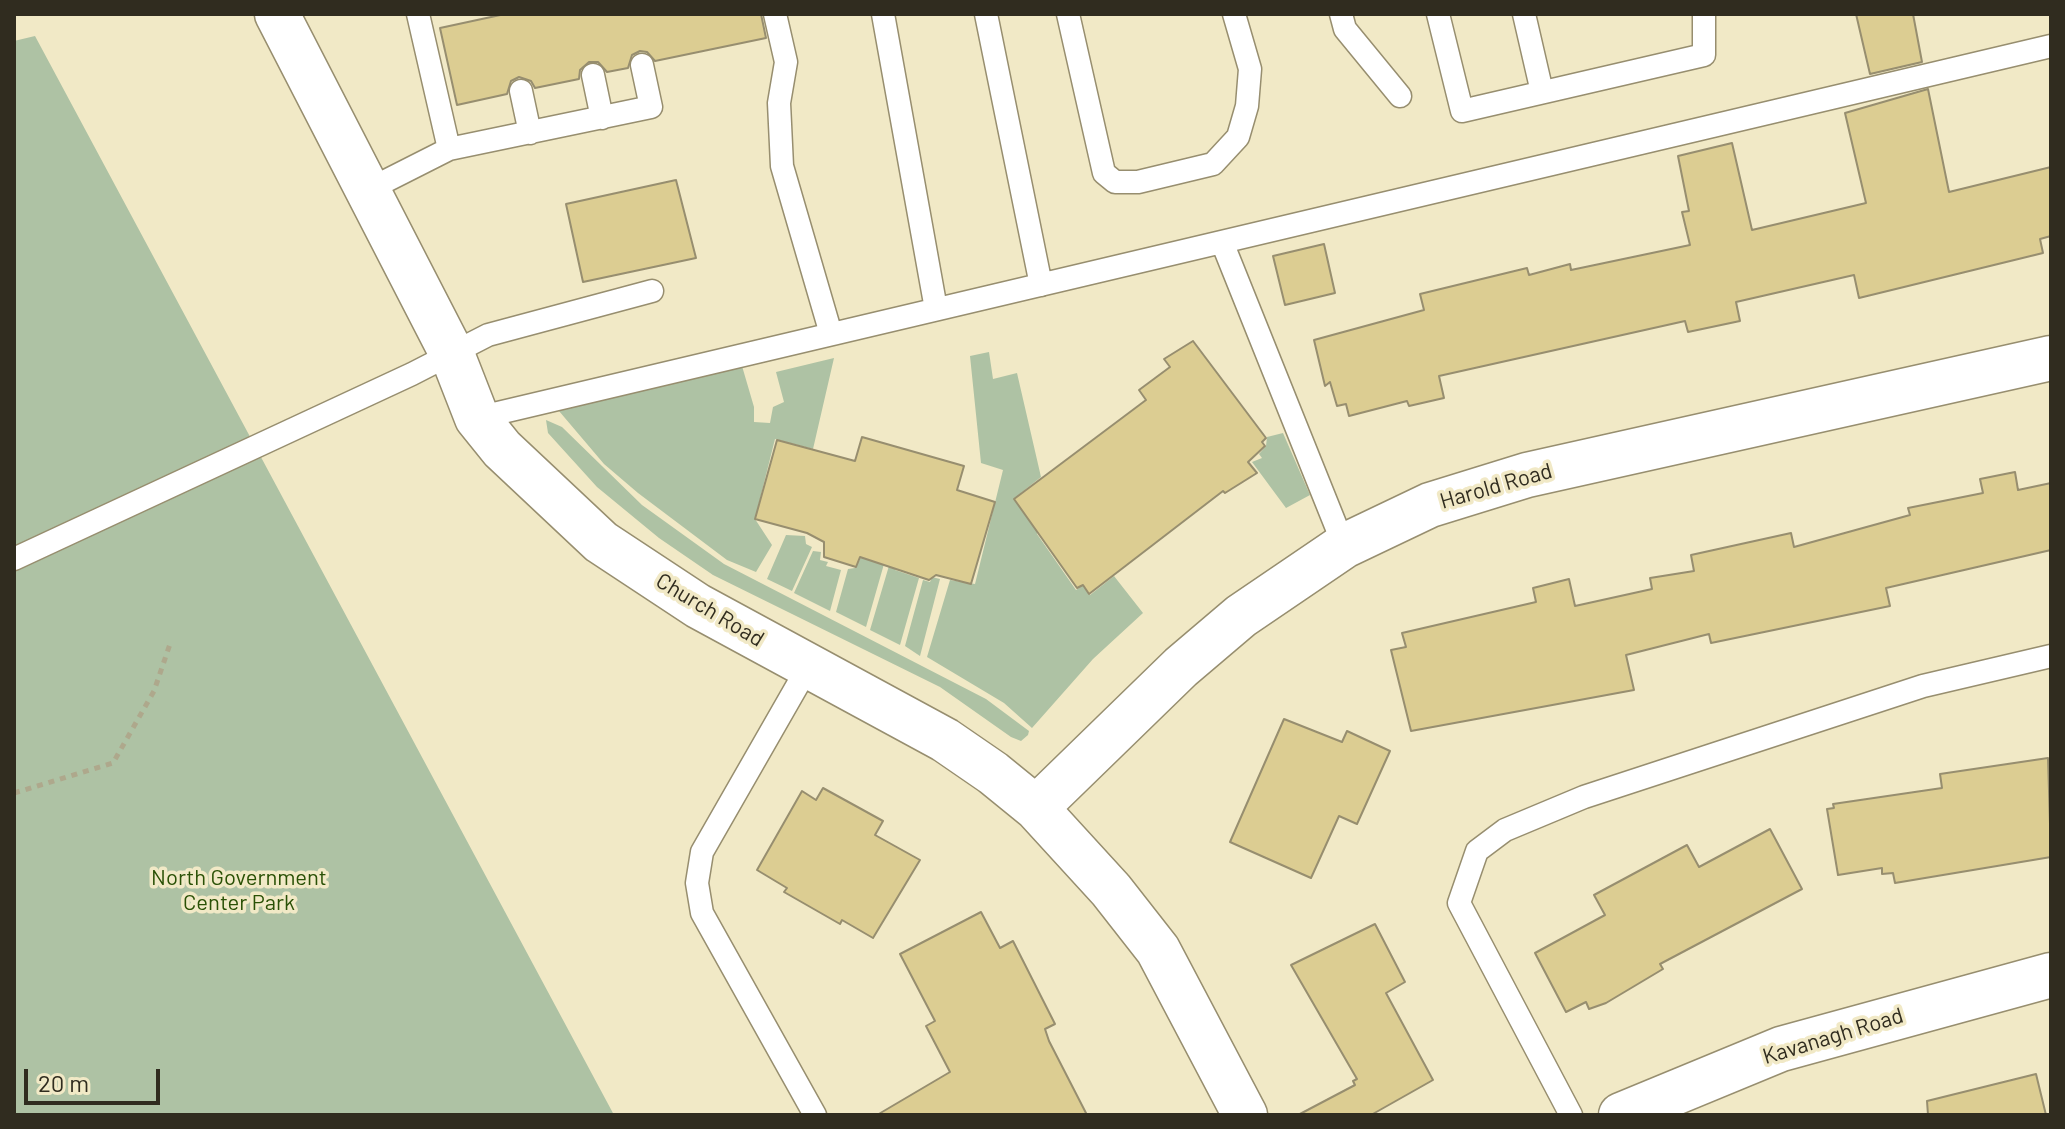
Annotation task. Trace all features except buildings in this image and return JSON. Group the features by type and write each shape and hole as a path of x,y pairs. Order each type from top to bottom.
{"street":[{"name":"Church Road","path":"277,14 452,354 477,418 545,493 601,542 698,606 945,740 1036,808 1111,890 1158,950 1245,1115"},
{"name":"Harold Road","path":"1036,808 1181,667 1241,616 1344,546 1430,505 1527,475 2051,358"},
{"name":"Kavanagh Road","path":"1621,1115 1781,1049 2051,975"}],"lane":[{"path":"418,14 449,149"},
{"path":"775,14 786,62 779,103 782,166 831,334"},
{"path":"883,14 936,309"},
{"path":"986,14 1041,285"},
{"path":"1068,14 1104,173 1115,182 1138,182 1213,164 1238,137 1247,106 1250,69 1234,14"},
{"path":"1341,14 1345,29 1400,96"},
{"path":"1438,14 1462,111 1704,55 1704,14"},
{"path":"1524,14 1542,92"},
{"path":"477,418 2051,46"},
{"path":"366,191 449,149 651,107 642,65"},
{"path":"593,75 602,118"},
{"path":"521,91 530,133"},
{"path":"1222,242 1344,546"},
{"path":"14,559 488,335 652,291"},
{"path":"1571,1115 1459,903 1477,851 1505,830 1584,797 1923,686 2051,656"},
{"path":"808,667 702,852 697,883 702,913 815,1115"}],"path":[{"path":"14,793 113,763 154,691 170,644"}],"green space":[{"name":"North Government Center Park","path":"35,36 614,1115 14,1115 14,41"},
{"path":"989,352 993,379 1017,373 1041,477 1021,493 1038,525 1037,534 1076,590 1083,585 1090,595 1114,576 1143,613 1093,659 1032,728 1004,703 927,657 950,580 975,584 1003,470 981,463 970,356"},
{"path":"834,358 813,449 775,439 755,519 772,545 756,572 727,560 638,493 604,464 559,411 742,366 754,407 754,422 770,423 773,407 784,402 776,372"},
{"path":"546,420 562,427 642,505 724,564 986,699 1029,731 1028,735 1021,741 1011,737 940,687 713,575 659,538 597,487 548,433"},
{"path":"1283,433 1310,495 1286,508 1252,462 1262,458 1259,454 1266,446 1267,437"},
{"path":"786,535 805,536 806,544 812,547 792,591 767,579"},
{"path":"813,551 821,552 820,560 828,562 826,566 841,570 830,611 794,593"},
{"path":"864,552 886,557 866,627 836,612 848,569 855,568"},
{"path":"891,559 895,561 895,570 919,578 900,645 870,630"},
{"path":"932,577 940,579 920,656 905,646 923,580 930,582"}]}
